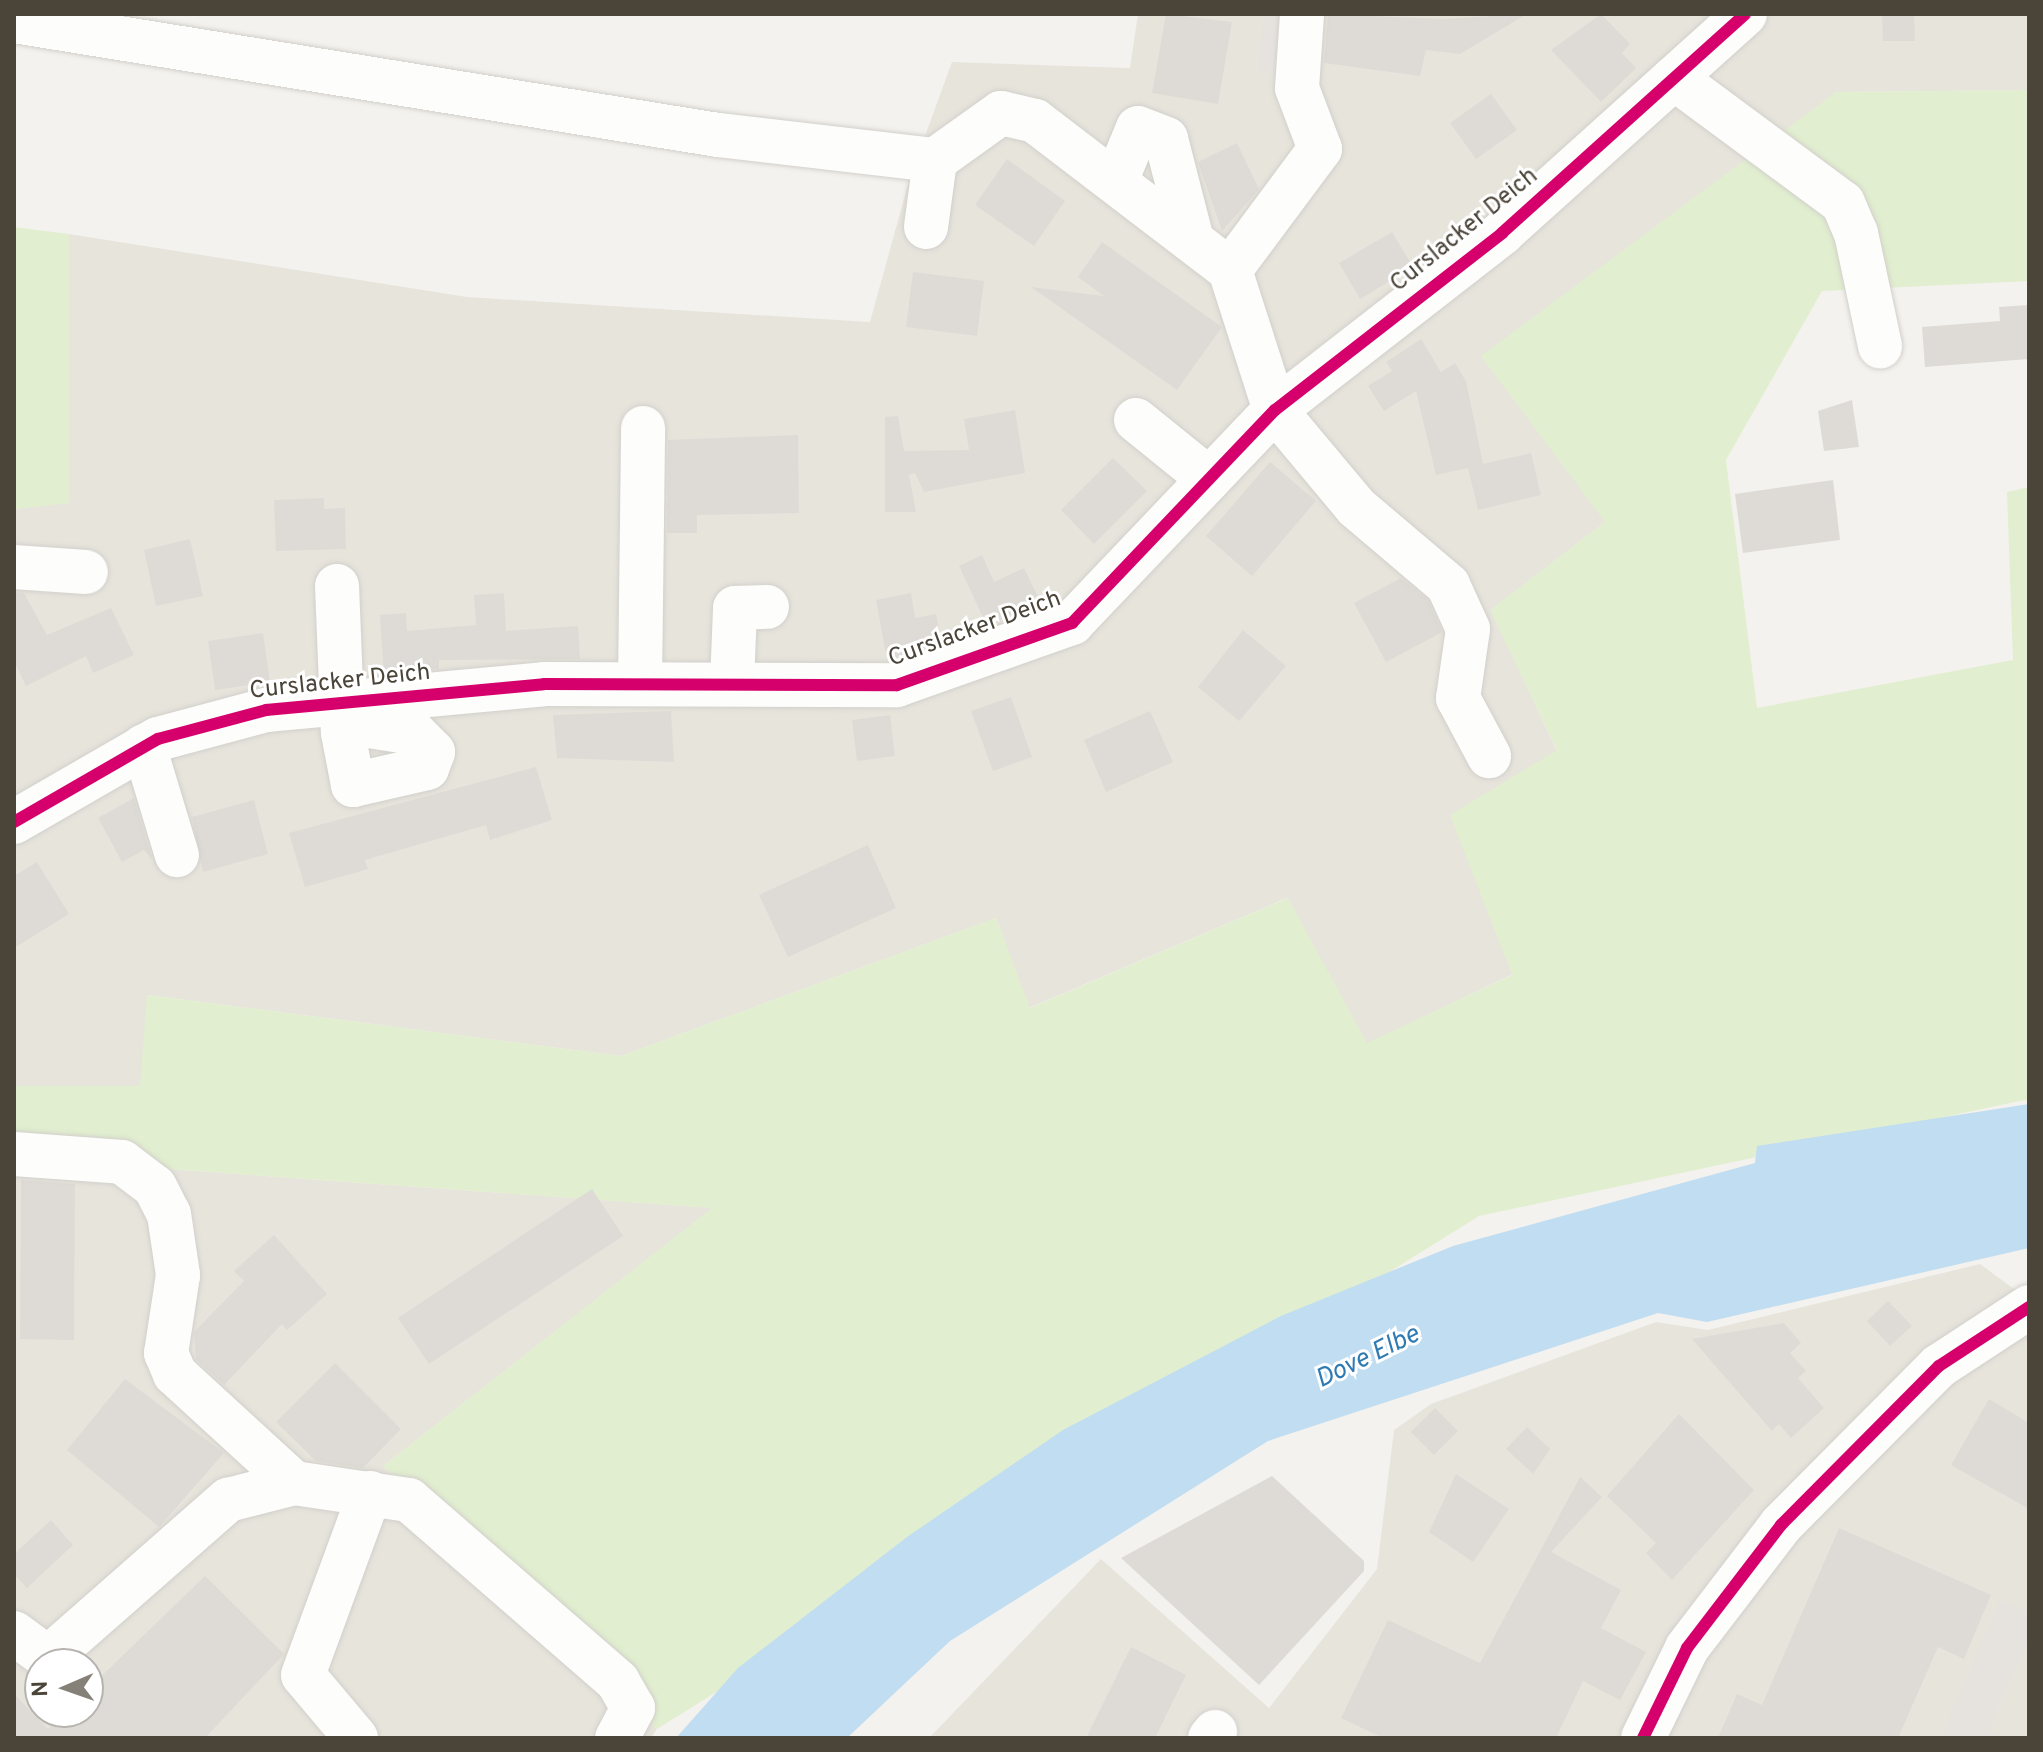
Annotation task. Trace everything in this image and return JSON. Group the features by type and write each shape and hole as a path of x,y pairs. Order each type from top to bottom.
{"street":[{"path":"1230,270 1320,149 1297,88 1302,14"},
{"name":"Curslacker Deich","path":"14,822 144,746 208,722 343,712 544,684 897,685 1072,623 1275,410 1502,233 1745,14"},
{"path":"14,21 718,135 935,160 1001,113 1035,121 1230,270 1275,410 1356,507 1448,585 1468,629 1458,698 1489,756"},
{"path":"1674,78 1843,203 1856,233 1880,346"},
{"path":"1116,181 1138,128 1166,139 1192,240"},
{"path":"926,227 935,160"},
{"path":"1136,420 1209,479"},
{"path":"640,684 643,428"},
{"path":"14,567 86,572"},
{"path":"337,586 343,712"},
{"path":"732,684 735,608 767,607"},
{"path":"144,746 177,855"},
{"path":"14,1154 122,1162 155,1187 169,1214 178,1275 166,1353 175,1374 294,1483"},
{"path":"1643,1738 1687,1648 1781,1525 1939,1366 2029,1307"},
{"path":"14,1633 48,1658 228,1500 294,1483 370,1493 409,1500 618,1682 633,1708 617,1738"},
{"path":"356,1738 303,1675 370,1493"}],"shaded area":[{"path":"1138,14 2029,14 2029,90 1835,92 1605,522 1491,610 1557,751 1451,815 1513,974 1367,1044 1287,898 1029,1008 996,918 621,1056 148,995 141,1086 14,1086 14,509 69,502 69,234 467,297 870,322 910,177 952,62 1130,68"},
{"path":"1264,14 1280,14 1273,74 1257,72"},
{"path":"14,1158 713,1208 383,1466 657,1729 651,1738 14,1738"},
{"path":"1980,1264 2029,1300 2029,1738 929,1738 1101,1559 1269,1708 1377,1569 1394,1430 1431,1404 1656,1322 1708,1330"},
{"path":"2000,1600 2029,1613 2029,1638 1989,1729 2009,1738 1940,1738"}],"green space":[{"path":"2029,90 2029,281 1822,291 1726,460 1757,708 2013,660 2007,492 2029,487 2029,1099 1479,1216 657,1729 383,1466 712,1208 14,1158 14,1086 140,1086 147,995 621,1056 996,918 1030,1008 1288,898 1367,1043 1512,975 1450,815 1557,750 1490,610 1605,522 1481,356 1836,92"},
{"path":"14,227 69,234 69,503 14,509"}],"water":[{"name":"Dove Elbe","path":"2029,1104 2029,1248 1707,1322 1658,1313 1268,1441 950,1641 847,1738 676,1738 738,1668 907,1537 1063,1430 1281,1316 1453,1246 1755,1163 1757,1146"}],"building":[{"path":"1166,14 1232,22 1218,104 1152,93"},
{"path":"1328,14 1444,19 1527,14 1460,54 1426,50 1420,76 1324,63"},
{"path":"1601,14 1630,44 1622,53 1636,68 1601,102 1551,50"},
{"path":"1882,14 1914,14 1915,41 1883,41"},
{"path":"1491,94 1517,130 1476,159 1450,123"},
{"path":"1237,143 1259,189 1222,231 1198,162"},
{"path":"1007,159 1065,201 1034,246 975,205"},
{"path":"1392,232 1413,267 1360,299 1339,263"},
{"path":"1102,242 1222,327 1177,390 1031,287 1104,296 1078,277"},
{"path":"913,272 984,281 977,336 906,327"},
{"path":"2029,305 2029,359 1925,367 1922,327 2000,321 1999,307"},
{"path":"1421,339 1441,372 1455,363 1466,381 1483,464 1531,453 1541,495 1478,510 1468,468 1436,475 1416,391 1384,411 1368,386 1392,371 1386,362"},
{"path":"1852,400 1859,447 1824,451 1818,411"},
{"path":"1015,410 1025,473 924,492 915,473 909,475 916,512 885,512 885,417 898,416 904,451 969,450 964,419"},
{"path":"798,435 799,513 697,515 697,533 667,533 668,440"},
{"path":"1113,458 1147,491 1094,544 1061,510"},
{"path":"1270,462 1316,501 1252,576 1206,536"},
{"path":"1833,480 1840,540 1743,553 1735,494"},
{"path":"324,498 324,509 345,508 346,549 276,551 274,500"},
{"path":"190,539 203,596 156,606 144,550"},
{"path":"982,555 994,582 1024,568 1040,601 987,626 959,566"},
{"path":"1401,578 1428,600 1442,632 1386,662 1354,603"},
{"path":"14,592 24,593 47,635 111,608 134,655 93,673 86,656 26,686 14,661"},
{"path":"504,593 506,631 578,626 580,659 439,660 439,669 384,674 380,615 406,613 407,631 476,625 474,595"},
{"path":"911,593 915,618 936,614 942,643 887,660 876,600"},
{"path":"1243,630 1286,666 1239,721 1198,687"},
{"path":"263,633 270,682 215,690 208,641"},
{"path":"1011,697 1032,757 993,771 971,711"},
{"path":"671,711 674,762 557,758 553,715"},
{"path":"1150,711 1173,762 1106,792 1084,740"},
{"path":"890,715 895,756 857,761 852,720"},
{"path":"536,767 552,820 490,840 486,825 365,860 368,869 305,887 289,833"},
{"path":"134,798 152,859 144,850 122,862 98,818"},
{"path":"254,800 268,854 203,872 192,817"},
{"path":"868,845 896,908 788,957 759,895"},
{"path":"37,862 69,914 14,948 14,876"},
{"path":"21,1180 75,1184 74,1340 20,1339"},
{"path":"592,1189 623,1236 429,1364 398,1318"},
{"path":"274,1235 327,1294 287,1330 282,1324 224,1385 196,1359 194,1332 244,1281 234,1271"},
{"path":"1888,1301 1912,1326 1890,1346 1867,1321"},
{"path":"1784,1323 1801,1343 1790,1353 1806,1371 1798,1378 1824,1408 1791,1438 1779,1424 1772,1431 1692,1339"},
{"path":"335,1363 401,1429 363,1468 316,1461 276,1422"},
{"path":"125,1379 224,1453 159,1527 67,1450"},
{"path":"1989,1399 2029,1423 2029,1509 1951,1465"},
{"path":"1435,1408 1458,1431 1434,1455 1411,1432"},
{"path":"1679,1414 1754,1490 1672,1580 1646,1553 1656,1543 1607,1496"},
{"path":"1527,1427 1550,1449 1533,1474 1506,1449"},
{"path":"1456,1474 1509,1509 1473,1562 1429,1532"},
{"path":"1272,1476 1364,1561 1364,1571 1259,1685 1121,1558"},
{"path":"1580,1477 1602,1497 1551,1552 1621,1590 1601,1628 1646,1652 1620,1700 1583,1681 1556,1738 1383,1738 1341,1718 1388,1620 1480,1663"},
{"path":"51,1520 73,1545 27,1588 14,1574 14,1554"},
{"path":"1839,1528 1991,1595 1964,1659 1938,1647 1898,1738 1718,1738 1737,1694 1762,1705"},
{"path":"205,1576 284,1654 205,1738 14,1738 14,1694 24,1704 24,1728 104,1728 104,1674"},
{"path":"1131,1647 1186,1675 1155,1738 1086,1738"}],"cycle path":[{"path":"14,822 158,739 266,710 544,684 897,685 1072,623 1275,410 1502,233 1745,14"},
{"path":"1643,1738 1687,1648 1781,1525 1939,1366 2029,1307"}]}
